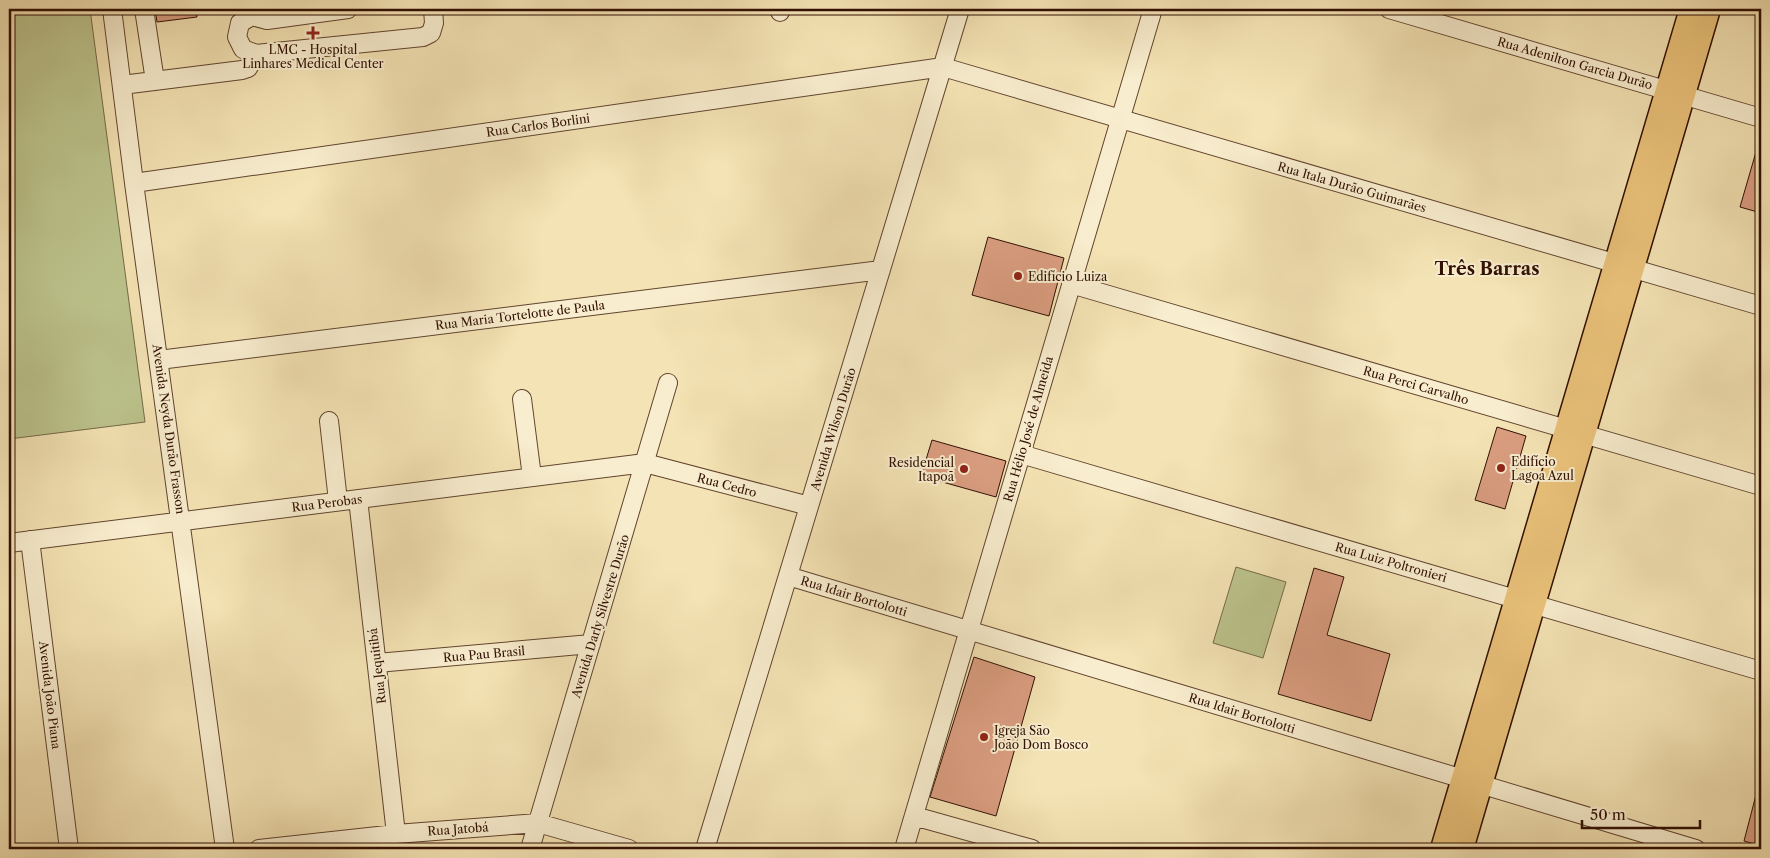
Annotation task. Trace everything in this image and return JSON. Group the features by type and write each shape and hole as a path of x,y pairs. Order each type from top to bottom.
{"main road":[{"path":"1675,93 1690,9"},
{"path":"1442,849 1472,782 1675,93 1710,9"},
{"path":"1462,849 1472,782"}],"street":[{"name":"Avenida Neyda Durão Frasson","path":"112,9 225,849"},
{"path":"144,9 154,81"},
{"path":"348,9 267,20 252,16 240,23 236,37 243,49 260,52 422,37 431,33 434,23 433,9"},
{"name":"Avenida Wilson Durão","path":"705,849 960,9"},
{"name":"Rua Hélio José de Almeida","path":"904,849 1153,9"},
{"name":"Rua Adenilton Garcia Durão","path":"1389,9 1761,118"},
{"path":"122,85 248,68 260,52 269,47 273,30 267,20"},
{"name":"Rua Itala Durão Guimarães","path":"943,67 1761,306"},
{"name":"Rua Carlos Borlini","path":"134,183 943,67"},
{"name":"Rua Maria Tortelotte de Paula","path":"159,360 881,270"},
{"name":"Rua Perci Carvalho","path":"1071,284 1761,486"},
{"name":"Avenida Darly Silvestre Durão","path":"530,849 668,382"},
{"path":"522,399 532,477"},
{"path":"329,421 338,501"},
{"name":"Rua Luiz Poltronieri","path":"1021,454 1761,671"},
{"name":"Rua Cedro","path":"645,463 810,506"},
{"name":"Rua Perobas","path":"9,543 645,463"},
{"name":"Rua Jequitibá","path":"358,499 396,834"},
{"name":"Avenida João Piana","path":"30,540 69,849"},
{"name":"Rua Idair Bortolotti","path":"788,576 1696,849"},
{"name":"Rua Pau Brasil","path":"377,663 591,644"},
{"path":"914,816 1032,849"},
{"path":"538,823 629,849"},
{"name":"Rua Jatobá","path":"259,849 396,834 538,823"}],"green space":[{"path":"9,9 90,9 145,422 9,439"},
{"path":"1236,567 1286,582 1263,658 1213,643"}],"building":[{"path":"155,9 196,9 197,17 157,22"},
{"path":"1758,145 1761,145 1761,213 1740,207"},
{"name":"Edifício Luiza","path":"988,237 1064,258 1049,316 972,295"},
{"name":"Edifício Lagoa Azul","path":"1497,427 1526,436 1505,509 1475,500"},
{"name":"Residencial Itapoã","path":"932,440 1006,461 996,497 921,476"},
{"path":"1314,568 1344,577 1327,635 1390,654 1371,721 1278,694"},
{"name":"Igreja São João Dom Bosco","path":"974,657 1035,677 996,816 930,797"},
{"path":"1757,791 1761,792 1761,846 1744,841"}],"place":[{"name":"LMC - Hospital Linhares Medical Center","path":"313,33"},
{"name":"Edifício Luiza","path":"1018,276"},
{"name":"Edifício Lagoa Azul","path":"1501,468"},
{"name":"Residencial Itapoã","path":"964,469"},
{"name":"Igreja São João Dom Bosco","path":"984,737"}],"district":[{"name":"Três Barras","path":"1487,269"}]}
